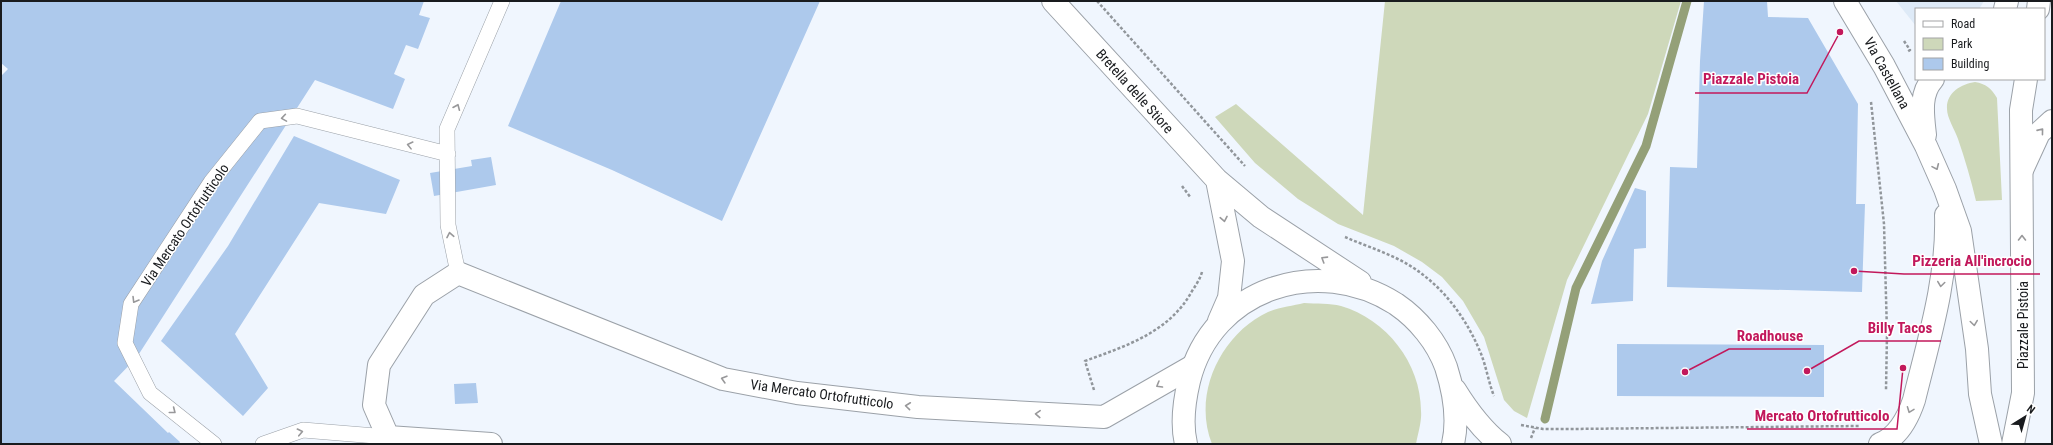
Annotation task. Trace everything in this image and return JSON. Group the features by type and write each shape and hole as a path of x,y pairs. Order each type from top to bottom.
{"main road":[{"name":"Bretella delle Stiore","path":"1053,1 1217,180 1261,217 1381,295"},
{"name":"Via Castellana","path":"1845,1 1884,66 1926,146"},
{"path":"1932,80 1924,95 1922,114 1926,146 1946,189 1960,231 1967,271 1977,349 1980,394 1991,444"},
{"path":"2010,80 2021,110"},
{"path":"2021,110 2026,80"},
{"name":"Piazzale Pistoia","path":"2013,444 2023,393 2021,110"},
{"path":"2022,170 2038,133 2052,120"},
{"path":"1217,180 1233,261 1229,298 1218,326"},
{"path":"1880,444 1892,437 1901,427 1909,414 1914,400 1941,288 1947,241 1946,189"},
{"path":"458,273 424,295 379,365 374,405 388,437 491,444"},
{"name":"Via Mercato Ortofrutticolo","path":"458,273 724,379 797,394 918,407 1104,417"},
{"path":"1186,444 1184,403 1193,366 1203,344 1218,326 1239,306 1265,291 1294,282 1323,280 1345,283 1381,295 1406,311 1427,332 1442,358 1452,386 1456,413 1453,444"},
{"path":"1104,417 1193,366"},
{"path":"1452,386 1467,411 1485,432 1500,444"}],"lane":[{"path":"458,273 448,225 447,129 502,1"},
{"name":"Via Mercato Ortofrutticolo","path":"214,444 150,393 125,343 131,304 216,176 260,121 297,116 448,154"},
{"path":"263,444 303,430 388,437"},
{"path":"357,444 388,437"}],"path":[{"path":"1097,1 1247,167"},
{"path":"1870,98 1884,224 1887,333 1886,393"},
{"path":"1177,180 1191,199"},
{"path":"1344,236 1396,258 1413,268 1432,282 1450,299 1462,315 1480,350 1496,399"},
{"path":"1104,417 1085,361 1132,344 1156,331 1186,304 1203,269"},
{"path":"1517,423 1535,428 1594,429 1852,427 1865,425"},
{"path":"1531,438 1535,428"}],"shaded area":[{"path":"1896,1 1984,1 1980,8 1915,8 1915,25"}],"green space":[{"path":"1385,1 1681,1 1648,114 1567,280 1527,418 1514,411 1504,400 1484,337 1463,301 1442,277 1422,262 1394,246 1338,224 1298,199 1255,163 1215,117 1236,104 1363,215"},
{"path":"1975,82 1988,87 1997,98 2002,200 1976,201 1963,154 1947,113 1947,103 1955,90"},
{"path":"1304,303 1337,305 1357,312 1386,332 1398,345 1408,360 1415,376 1419,393 1421,419 1416,444 1212,444 1207,425 1206,405 1209,386 1215,368 1224,350 1251,322 1268,312"}],"building":[{"path":"1,1 424,1 419,15 430,18 418,49 406,45 394,74 405,79 393,109 315,80 137,357 114,381 168,433 169,432 180,442 179,444 1,444 1,76 8,69 1,63"},
{"path":"561,1 820,1 722,221 612,170 508,126"},
{"path":"1704,1 1767,1 1768,17 1808,18 1858,104 1856,204 1865,204 1862,292 1667,287 1670,167 1697,168 1700,61"},
{"path":"294,136 400,180 386,214 319,203 235,334 268,388 243,416 161,341 228,246"},
{"path":"491,157 496,185 434,196 430,173 472,166 471,160"},
{"path":"1635,188 1646,191 1646,248 1634,249 1633,301 1591,304 1602,261"},
{"path":"1617,344 1824,345 1824,397 1617,396"},
{"path":"476,383 478,403 455,404 454,384"}],"waterway":[{"path":"1545,419 1576,288 1646,146 1687,1"}],"place":[{"name":"Piazzale Pistoia","path":"1840,32"},
{"name":"Pizzeria All'incrocio","path":"1854,271"},
{"name":"Mercato Ortofrutticolo","path":"1903,368"},
{"name":"Billy Tacos","path":"1807,371"},
{"name":"Roadhouse","path":"1685,372"}]}
